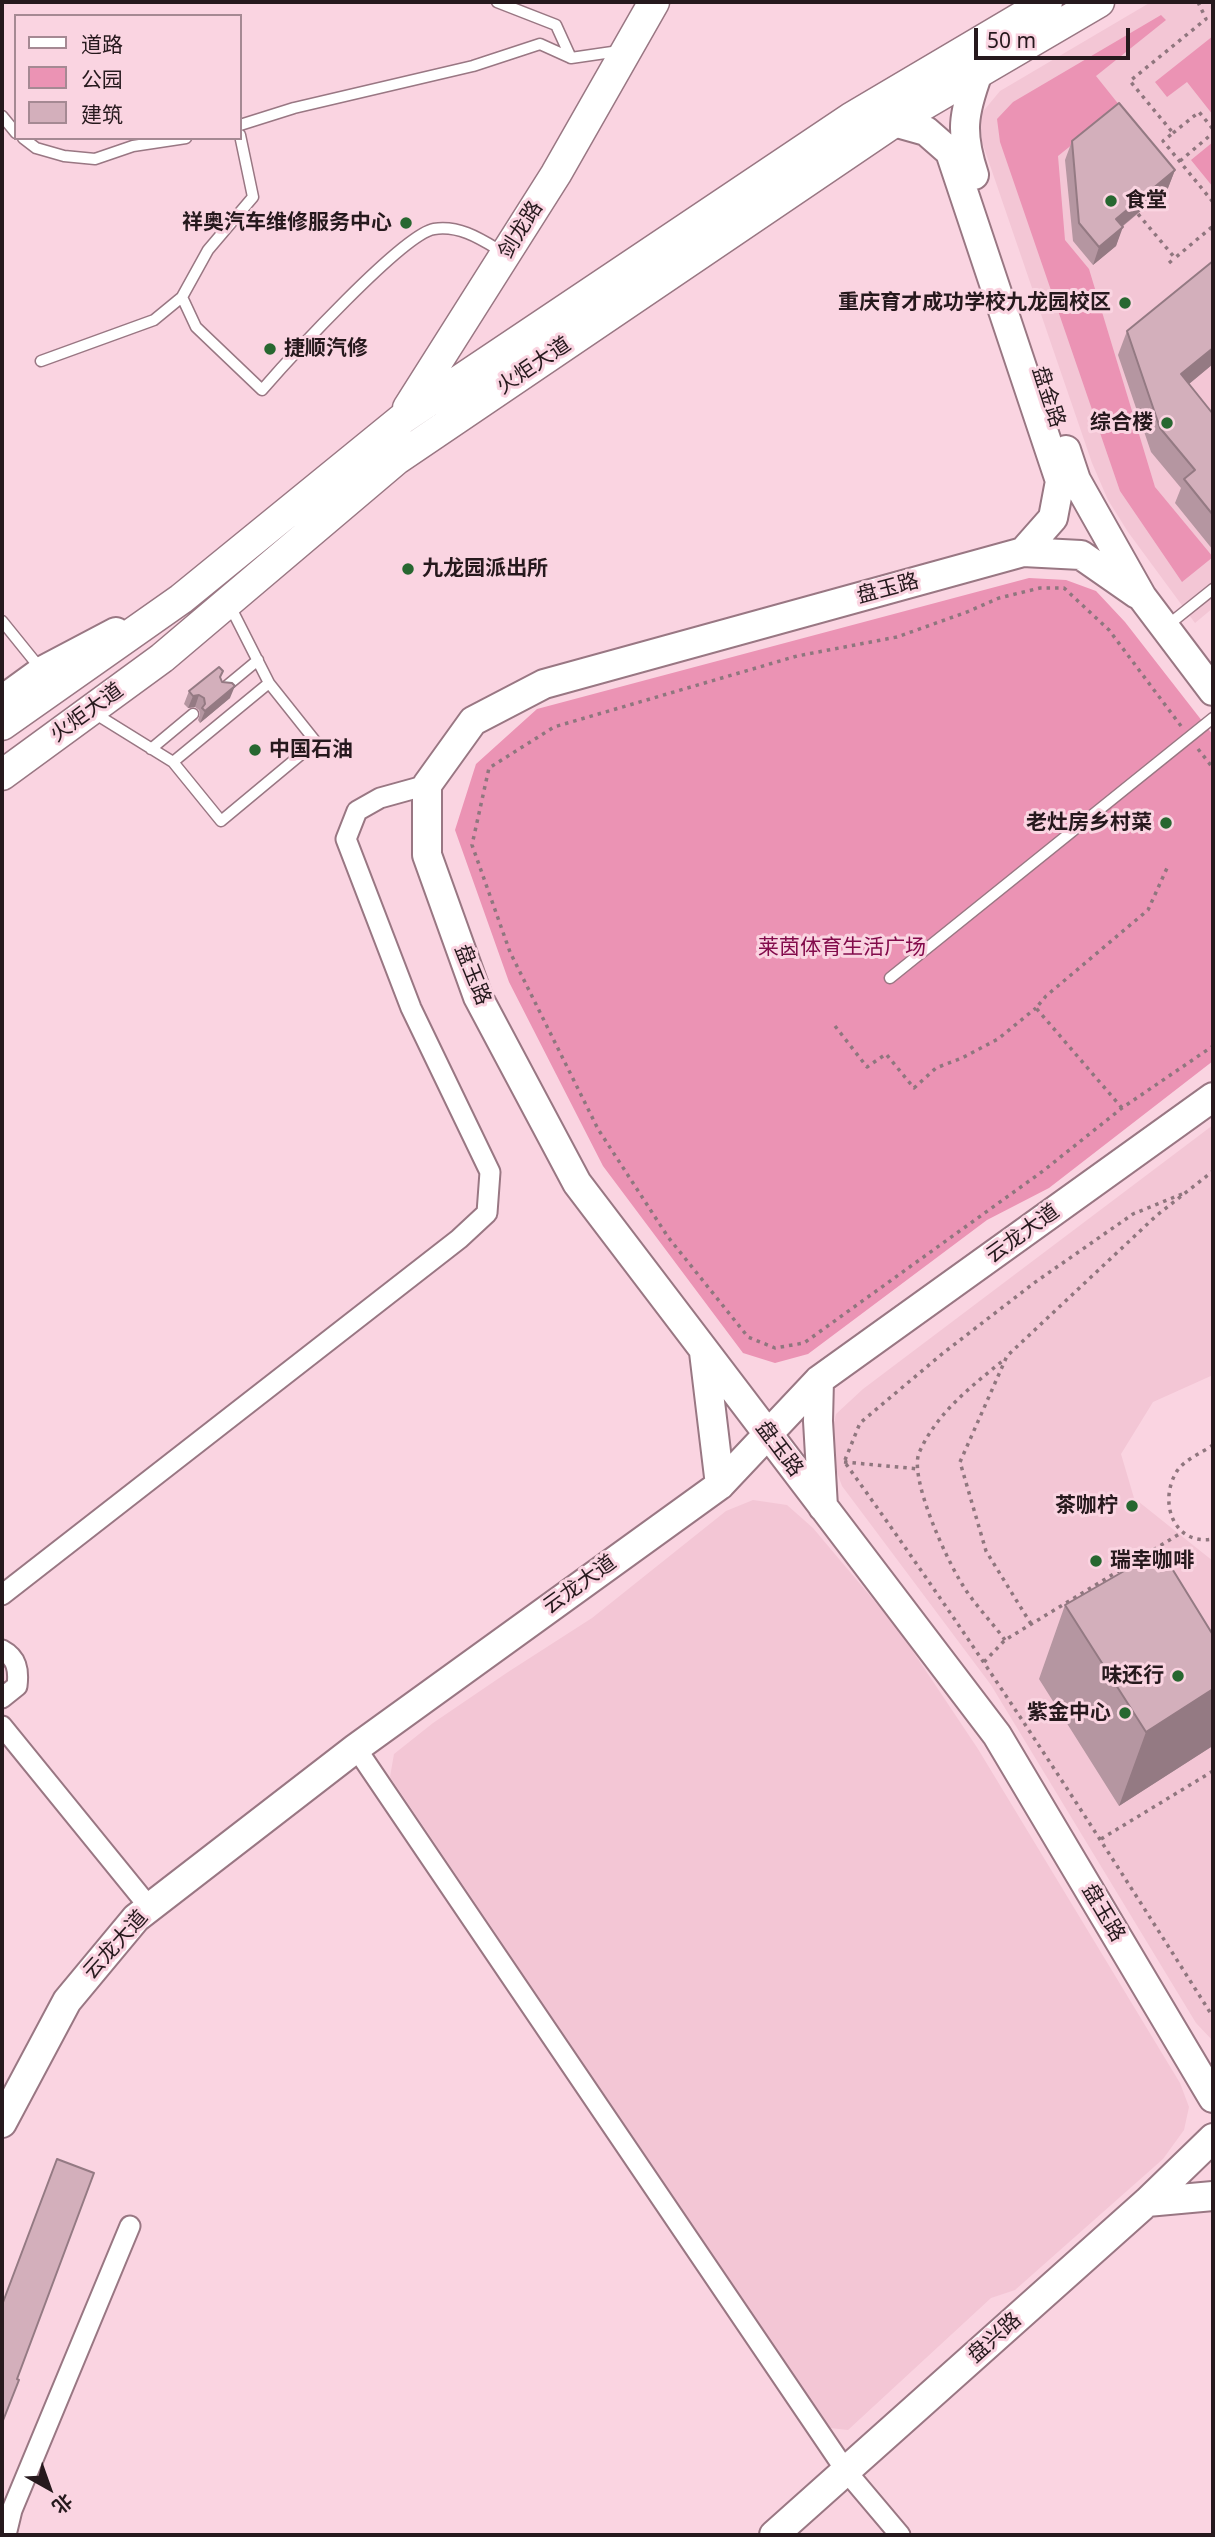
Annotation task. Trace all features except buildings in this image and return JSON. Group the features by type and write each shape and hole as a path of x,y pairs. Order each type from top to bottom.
{"main road":[{"name":"剑龙路","path":"397,459 402,419 556,174 654,2"},
{"name":"火炬大道","path":"2,725 181,598 402,419 850,118 1047,2"},
{"name":"火炬大道","path":"2,775 162,659 397,459 894,122 1099,2"}],"street":[{"name":"盘金路","path":"978,73 965,108 965,148 1076,480 1142,597 1213,691"},
{"path":"894,122 926,131 950,152 1060,481 1053,518 1023,552"},
{"path":"1023,552 1081,555 1142,597"},
{"name":"盘玉路","path":"1023,552 544,684 473,721 427,785 427,855 478,997 577,1183 997,1735 1213,2098"},
{"path":"2,700 43,671 181,598"},
{"path":"2,793 52,738"},
{"path":"2,1595 459,1239 487,1213 490,1172 411,1008 346,839 357,811 380,798 427,785"},
{"name":"云龙大道","path":"2,2123 67,2001 136,1918 356,1748 720,1485 819,1380 1213,1097"},
{"path":"703,1349 720,1485"},
{"path":"819,1380 818,1421 823,1507"},
{"path":"2,1650 18,1667 17,1686 2,1698"},
{"path":"2,1726 150,1908"},
{"path":"356,1748 846,2471 900,2535"},
{"path":"1178,2039 1213,2056"},
{"name":"盘兴路","path":"774,2535 1147,2202 1213,2138"},
{"path":"1147,2202 1213,2196"},
{"path":"6,2535 12,2510 130,2226"}],"lane":[{"path":"498,2 556,25 571,58"},
{"path":"242,124 294,108 473,66 540,44 571,58 627,50"},
{"path":"2,116 14,131"},
{"path":"26,140 36,148 64,156 95,159 133,146 173,140"},
{"path":"41,361 154,320 182,297 208,250 253,197 241,140"},
{"path":"182,297 195,327 262,390 307,339 405,245 433,229 467,232 506,254"},
{"path":"1165,628 1213,589"},
{"path":"91,711 173,762 221,821 316,742 269,684 229,602"},
{"path":"2,621 43,671"},
{"path":"223,689 258,660"},
{"path":"173,762 269,684"},
{"path":"151,749 193,714"},
{"path":"890,978 1213,718"}],"path":[{"path":"1173,133 1130,80 1206,19 1198,2"},
{"path":"1180,161 1213,131 1199,112 1164,141 1180,161 1213,202"},
{"path":"1138,214 1175,258"},
{"path":"1169,262 1213,226"},
{"path":"1213,768 1109,631 1064,588 1040,588 999,598 897,637 797,656 554,727 489,768 472,845 510,952 598,1129 668,1237 748,1337 775,1348 804,1343 1043,1171 1122,1108 1213,1045"},
{"path":"835,1026 867,1067 886,1054 914,1088 936,1068 998,1039 1037,1008 1046,996 1148,910 1167,868"},
{"path":"1037,1008 1122,1108"},
{"path":"1005,1640 962,1585 926,1512 918,1456 938,1419 963,1394 1156,1216 1213,1171"},
{"path":"844,1462 860,1423 942,1354 1034,1283 1133,1214 1186,1193"},
{"path":"1007,1356 960,1462 986,1551 1031,1624"},
{"path":"1213,1445 1178,1469 1168,1492 1168,1509 1181,1533 1201,1541 1213,1539"},
{"path":"844,1462 919,1469"},
{"path":"844,1462 984,1662 1101,1839 1213,2017"},
{"path":"984,1662 1005,1640 1181,1533"},
{"path":"1106,1577 1115,1586"},
{"path":"1101,1839 1213,1772"}],"shaded area":[{"name":"重庆育才成功学校九龙园校区","path":"1151,2 1213,2 1213,608 1195,623 1128,532 1108,500 1092,463 982,142 980,115 1000,91"},
{"path":"1213,1125 1213,1375 1153,1402 1121,1454 1134,1498 1213,1561 1213,2041 1196,2023 991,1685 842,1486 828,1448 836,1414 863,1389"},
{"path":"753,1500 787,1505 813,1528 898,1629 978,1749 1180,2083 1189,2107 1184,2130 1163,2159 1015,2290 991,2298 848,2430 830,2428 390,1777 394,1754 433,1723 592,1618 726,1511"}],"green space":[{"path":"1161,15 1166,20 1096,76 1120,106 1058,156 1065,240 1089,269 1155,487 1213,557 1182,582 1120,491 1000,142 997,119 1013,102"},
{"path":"1213,36 1213,115 1187,82 1167,97 1155,82"},
{"path":"1213,142 1213,187 1191,160"},
{"name":"莱茵体育生活广场","path":"1029,578 1066,580 1096,591 1125,622 1213,735 1213,1061 1049,1188 987,1220 808,1354 775,1363 743,1353 603,1166 509,982 455,830 476,764 537,709"}],"place":[{"name":"食堂","path":"1111,201"},
{"name":"祥奥汽车维修服务中心","path":"406,223"},
{"name":"重庆育才成功学校九龙园校区","path":"1125,303"},
{"name":"捷顺汽修","path":"270,349"},
{"name":"综合楼","path":"1167,423"},
{"name":"九龙园派出所","path":"408,569"},
{"name":"中国石油","path":"255,750"},
{"name":"老灶房乡村菜","path":"1166,823"},
{"name":"茶咖柠","path":"1132,1506"},
{"name":"瑞幸咖啡","path":"1096,1561"},
{"name":"味还行","path":"1178,1676"},
{"name":"紫金中心","path":"1125,1713"}]}
